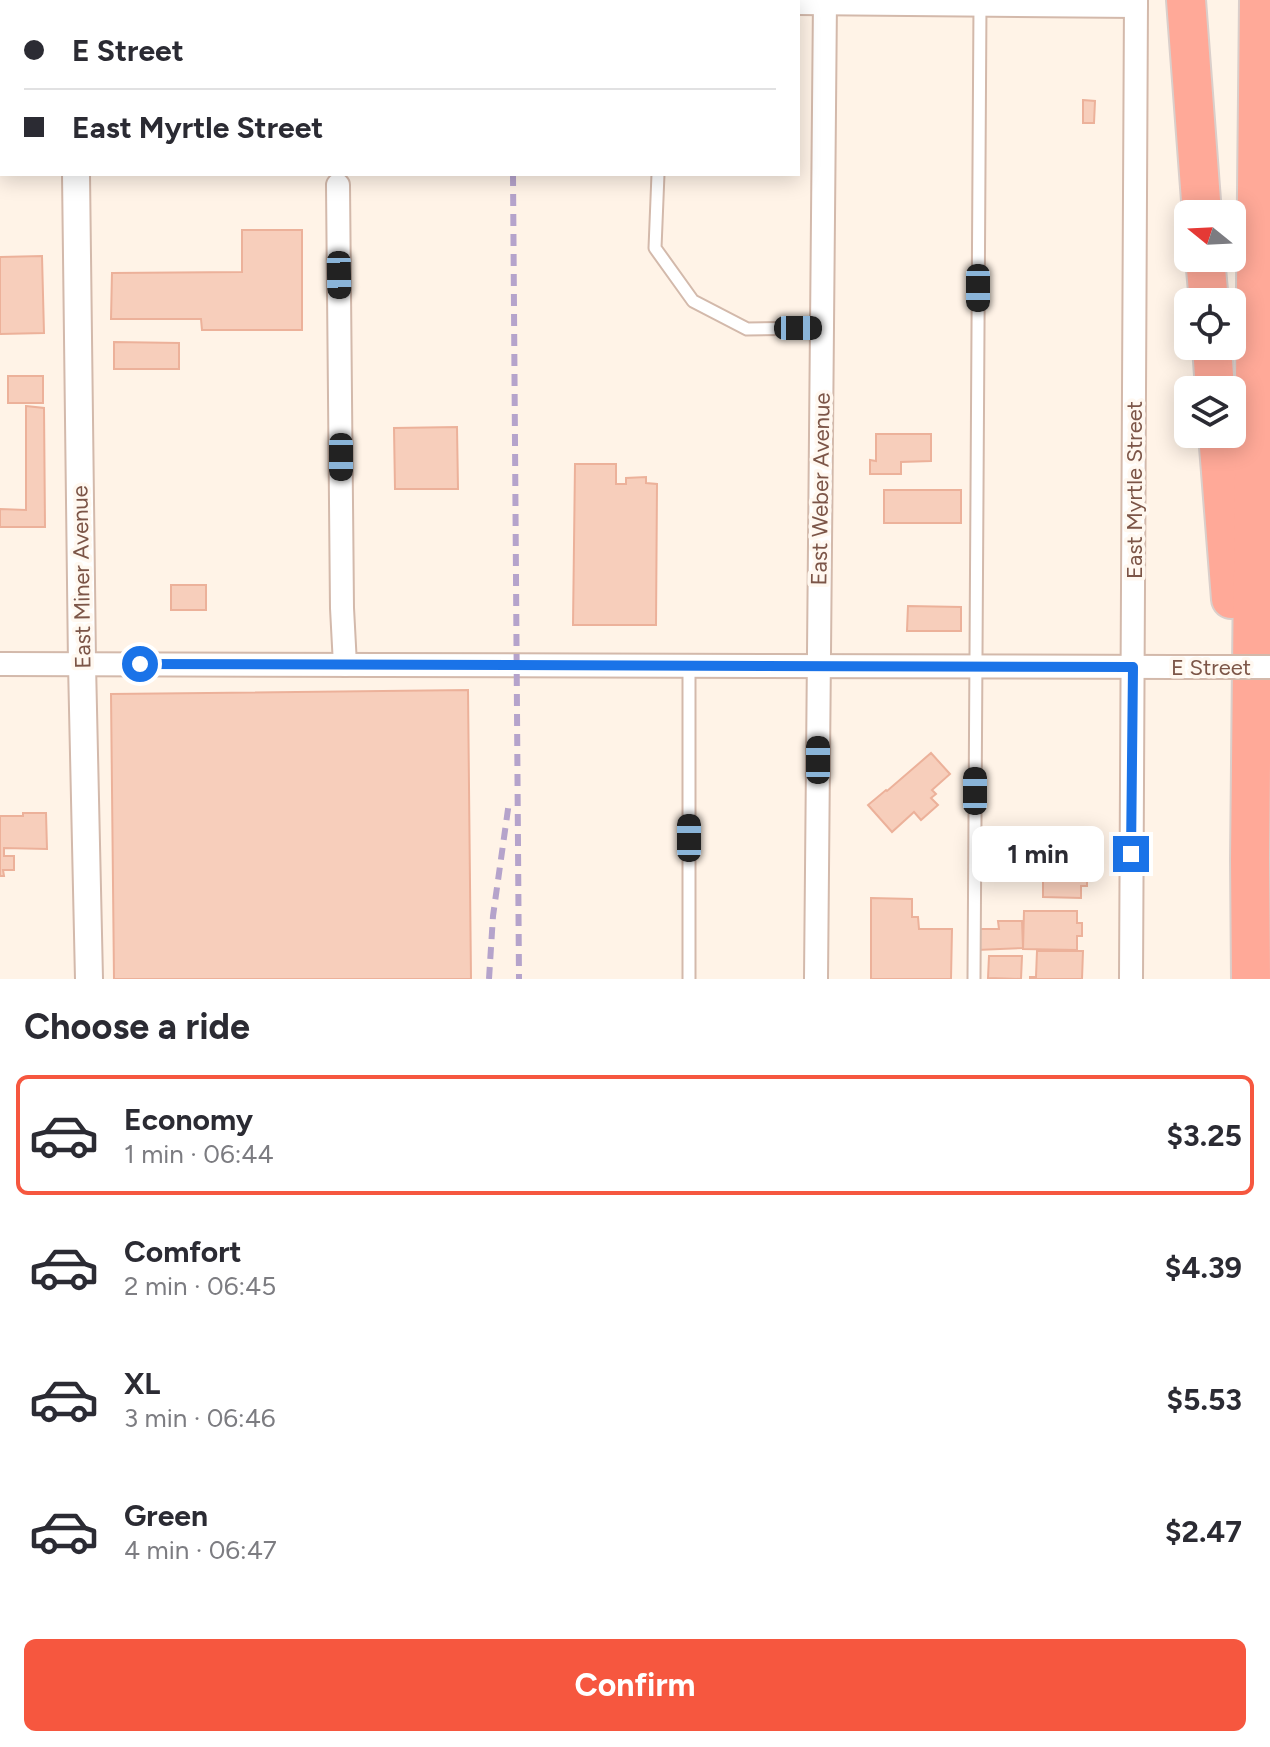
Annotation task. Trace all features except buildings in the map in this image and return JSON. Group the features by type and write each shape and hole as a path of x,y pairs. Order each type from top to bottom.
{"highway":[{"path":"1186,0 1201,200"},
{"path":"1251,979 1259,0"},
{"path":"1219,448 1250,859"}],"street":[{"name":"East Weber Avenue","path":"816,979 825,2"},
{"path":"800,3 1136,3"},
{"name":"East Myrtle Street","path":"1131,979 1136,3"},
{"name":"East Miner Avenue","path":"76,176 89,979"},
{"path":"338,185 345,665"},
{"name":"E Street","path":"0,664 1270,667"}],"lane":[{"path":"974,979 980,2"},
{"path":"658,176 655,248 693,301 747,329 822,328"},
{"path":"689,666 689,979"}],"railway":[{"path":"513,176 519,979"},
{"path":"489,979 493,916 509,802"}],"route":[{"path":"140,664 1133,667 1131,854"}]}
